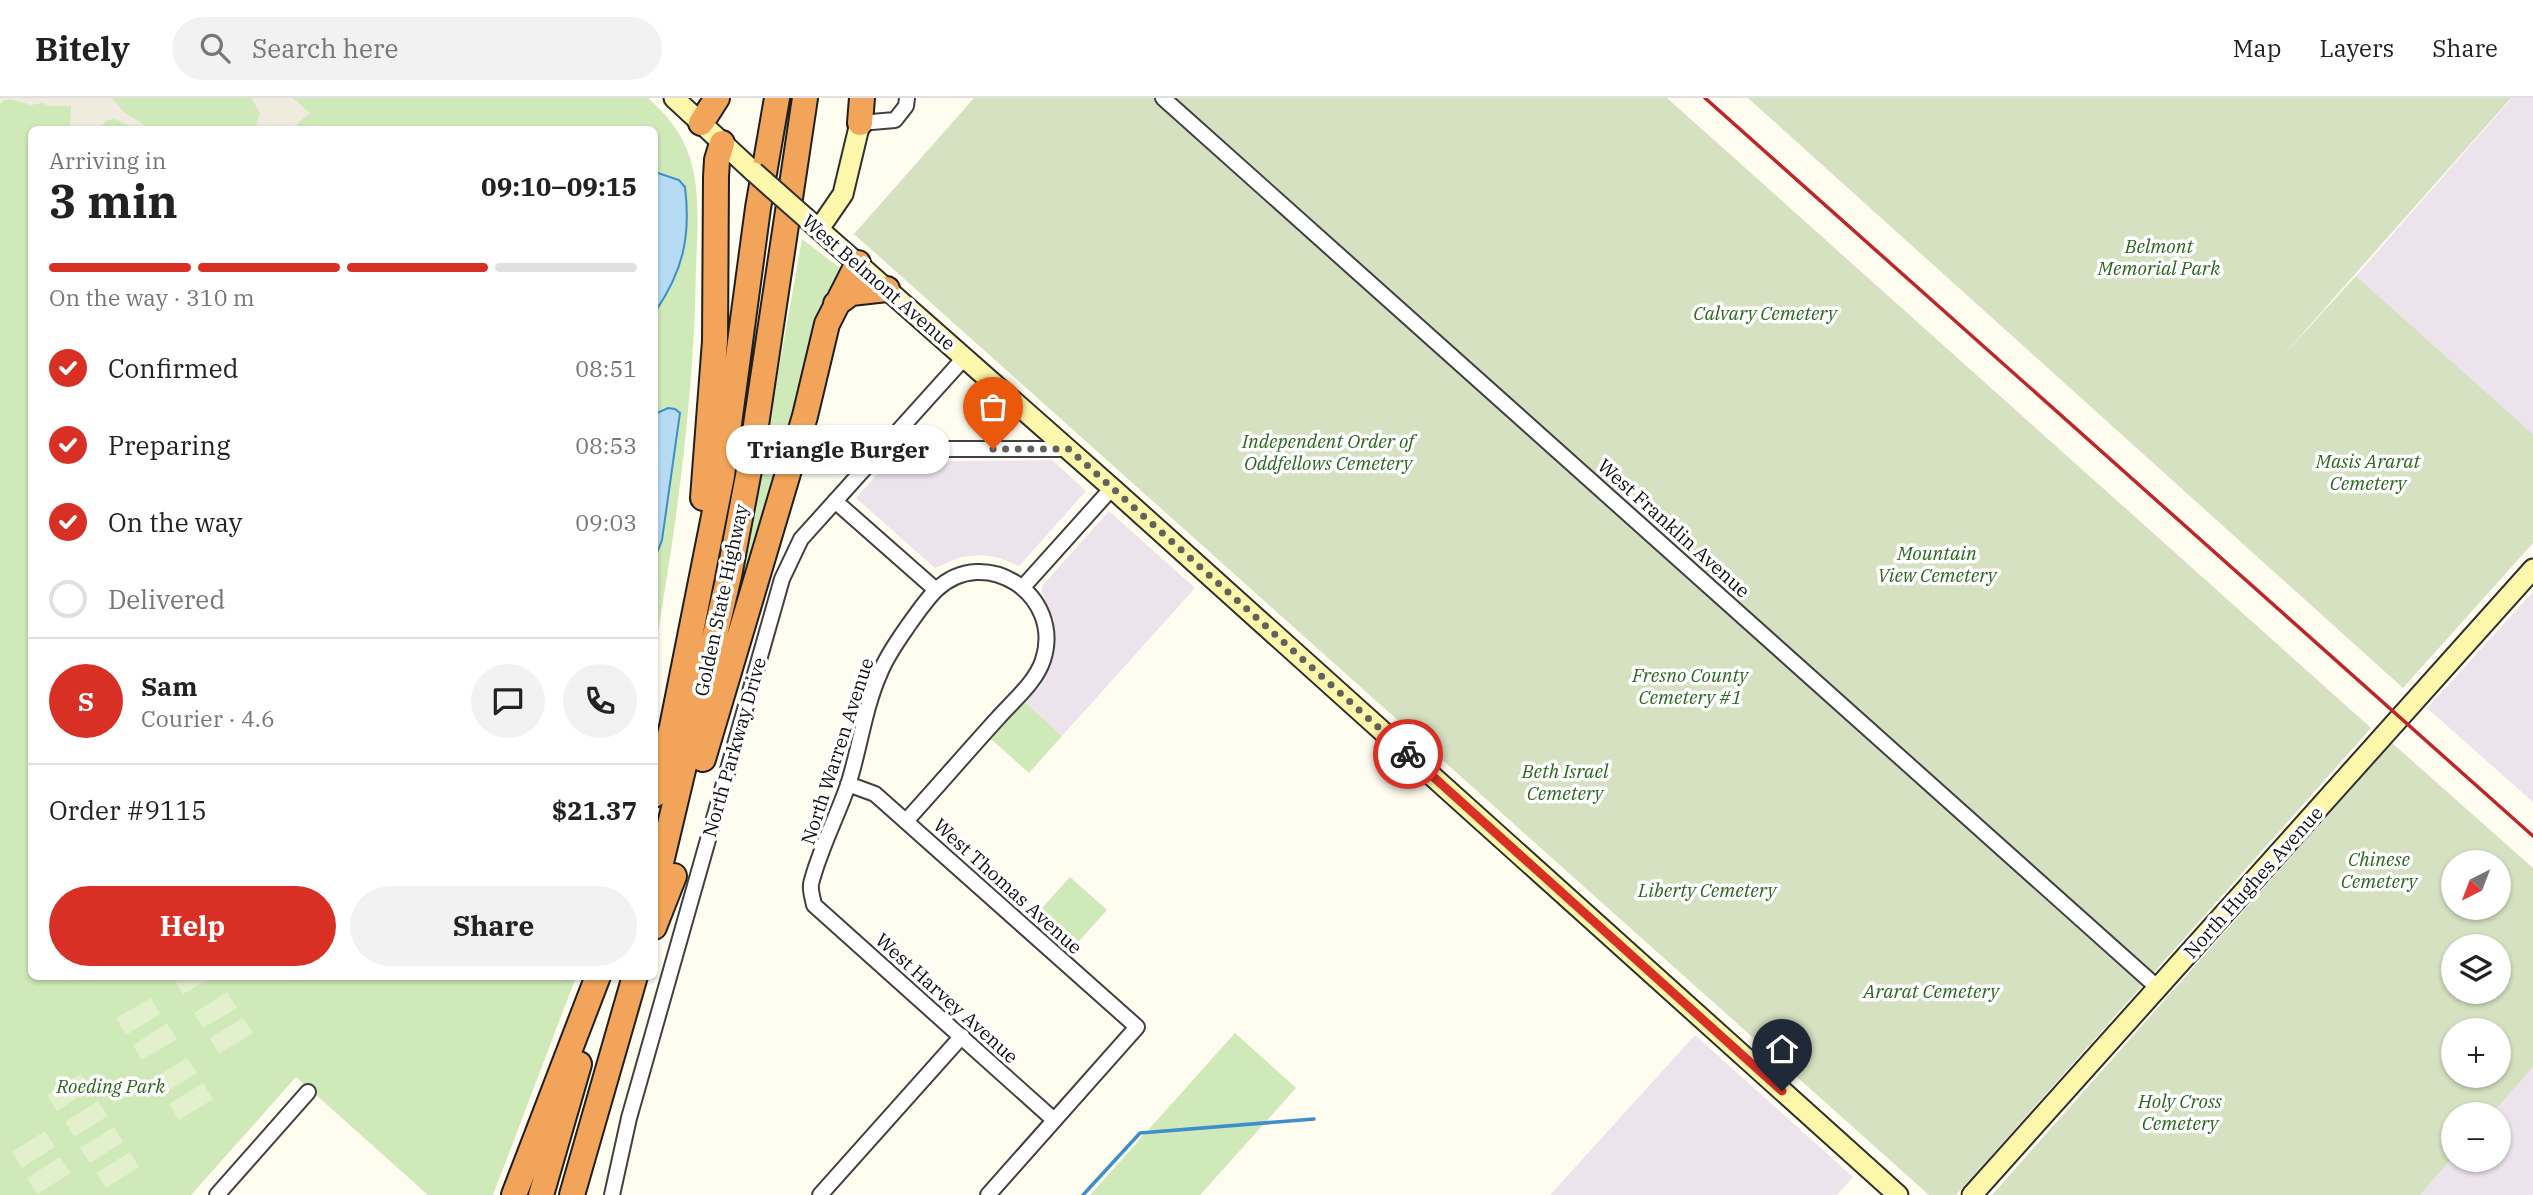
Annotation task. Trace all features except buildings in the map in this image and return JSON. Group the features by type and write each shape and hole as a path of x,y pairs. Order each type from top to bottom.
{"highway":[{"path":"701,123 717,98"},
{"name":"Golden State Highway","path":"658,777 693,623 722,475 758,208 777,98"},
{"name":"Golden State Highway","path":"658,875 729,576 750,465 805,98"},
{"path":"860,123 862,98"},
{"path":"693,623 695,564 706,474 715,341 716,177 722,143"},
{"path":"658,916 673,877 712,722 802,429 827,324 858,263"},
{"path":"836,304 851,293 887,289"},
{"path":"514,1195 596,980"},
{"path":"541,1195 605,980"},
{"path":"572,1195 634,980"},
{"path":"579,1168 584,1195"}],"main road":[{"name":"West Belmont Avenue","path":"674,98 812,224 1069,449 1898,1195"},
{"path":"812,224 843,194 860,123"},
{"name":"North Hughes Avenue","path":"1972,1195 2533,569"}],"street":[{"path":"860,123 895,120 906,106 907,98"},
{"name":"West Franklin Avenue","path":"1163,98 2158,988"},
{"name":"North Parkway Drive","path":"612,1195 629,1118 782,579 801,539 965,357"},
{"path":"882,449 1069,449"},
{"path":"906,821 1039,670 1045,652 1045,625 1035,601 1023,587 1112,488"},
{"path":"835,500 936,590"},
{"name":"North Warren Avenue","path":"814,905 811,887 848,784 880,672 898,641 936,590 950,580 974,573 1003,576 1023,587"},
{"name":"West Thomas Avenue","path":"848,784 875,794 1137,1027 1055,1120"},
{"name":"West Harvey Avenue","path":"814,905 1055,1120"},
{"path":"820,1195 962,1036"},
{"path":"217,1195 308,1092"},
{"path":"988,1195 1055,1120"}],"shaded area":[{"path":"0,98 112,98 124,112 146,126 130,126 115,119 107,120 102,126 70,126 71,106 49,106 42,103 31,105 11,99 0,104"},
{"path":"251,98 293,98 310,113 295,126 256,126 260,113"},
{"path":"2512,98 2533,98 2533,434 2356,276"},
{"path":"1052,460 1086,491 1019,566 1000,558 982,555 961,557 935,568 856,498 888,462"},
{"path":"1109,511 1195,588 1062,736 1025,702 1050,668 1055,649 1054,620 1042,593 1042,586"},
{"path":"2533,592 2533,802 2427,708"},
{"path":"1695,1035 1853,1177 1837,1195 1550,1195"},
{"path":"2533,1067 2533,1195 2420,1195 2441,1171 2511,1172 2511,1102 2502,1102"}],"green space":[{"name":"Roeding Park","path":"0,98 648,98 673,125 687,149 696,185 698,213 695,317 688,412 658,630 658,126 28,126 28,980 575,980 493,1195 428,1195 296,1077 191,1195 0,1195"},
{"path":"974,98 1667,98 2371,728 1956,1195 1929,1195 854,234"},
{"name":"Belmont Memorial Park","path":"1748,98 2511,98 2279,360 2356,276 2533,434 2533,543 2403,688"},
{"path":"802,239 848,274 735,613"},
{"path":"1025,702 1062,736 1029,773 991,739"},
{"path":"2392,743 2533,868 2533,1067 2502,1102 2441,1102 2441,1171 2420,1195 1992,1195"},
{"path":"1070,877 1107,910 1070,951 1033,918"},
{"path":"174,980 207,980 183,994"},
{"path":"227,992 237,1008 203,1028 194,1013"},
{"path":"151,998 160,1014 126,1035 116,1018"},
{"path":"243,1018 253,1033 219,1054 210,1038"},
{"path":"167,1023 177,1039 142,1060 133,1045"},
{"path":"1235,1033 1296,1088 1200,1195 1090,1195"},
{"path":"187,1058 197,1073 163,1094 153,1079"},
{"path":"81,1074 91,1089 57,1111 47,1095"},
{"path":"203,1083 213,1099 179,1120 169,1104"},
{"path":"98,1101 108,1116 74,1137 65,1122"},
{"path":"114,1127 123,1142 90,1163 80,1148"},
{"path":"45,1131 55,1147 22,1168 12,1152"},
{"path":"130,1152 139,1167 106,1188 96,1173"},
{"path":"60,1157 71,1173 37,1194 27,1178"}],"water":[{"path":"658,173 679,180 685,187 687,205 683,253 658,308"},
{"path":"668,408 680,413 662,540 658,550 658,413"}],"waterway":[{"path":"1083,1195 1140,1133 1314,1119"}],"railway":[{"path":"1705,98 2533,836"}],"way so far":[{"path":"993,449 1069,449 1408,754"}],"place":[{"name":"Triangle Burger","path":"993,449"}],"route":[{"path":"1408,754 1782,1091"}],"park label":[{"name":"Calvary Cemetery","path":"1765,313"},
{"name":"Independent Order of Oddfellows Cemetery","path":"1328,452"},
{"name":"Masis Ararat Cemetery","path":"2368,472"},
{"name":"Mountain View Cemetery","path":"1937,564"},
{"name":"Fresno County Cemetery #1","path":"1690,686"},
{"name":"Beth Israel Cemetery","path":"1565,782"},
{"name":"Chinese Cemetery","path":"2379,870"},
{"name":"Liberty Cemetery","path":"1707,890"},
{"name":"Ararat Cemetery","path":"1931,991"},
{"name":"Holy Cross Cemetery","path":"2180,1112"}]}
